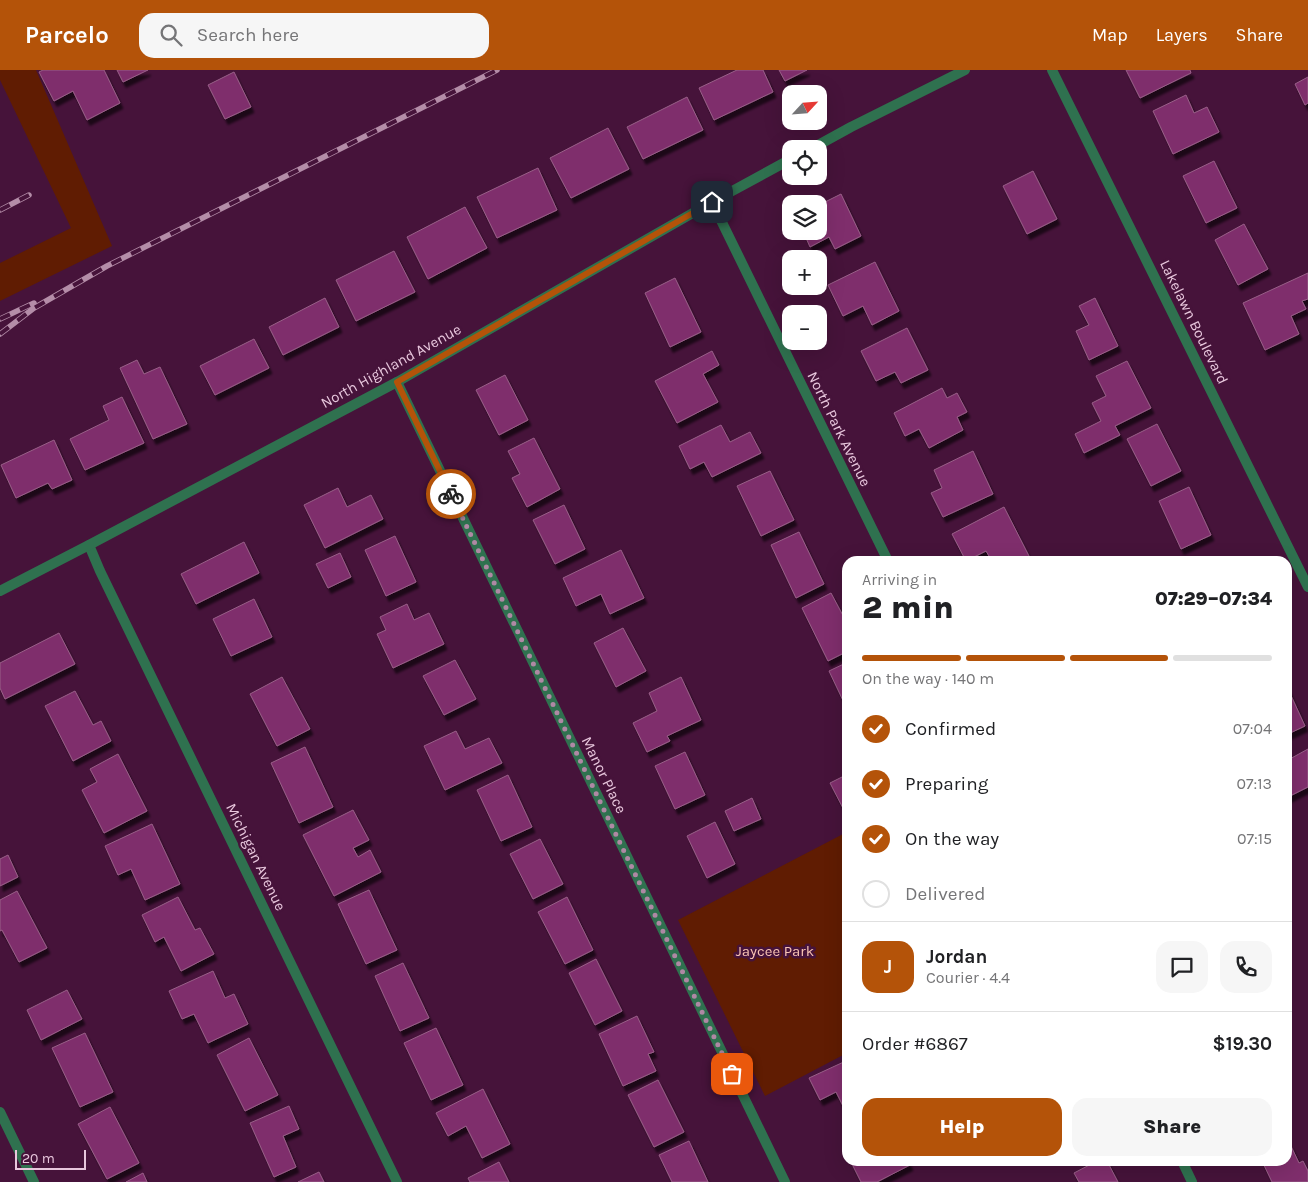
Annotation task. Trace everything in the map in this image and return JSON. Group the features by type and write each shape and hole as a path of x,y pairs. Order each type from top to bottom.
{"street":[{"path":"827,140 964,70"},
{"name":"Lakelawn Boulevard","path":"1052,70 1308,587"},
{"name":"North Highland Avenue","path":"0,591 397,382 782,164"},
{"name":"North Park Avenue","path":"712,202 886,556"},
{"name":"Manor Place","path":"397,382 785,1182"},
{"name":"Michigan Avenue","path":"89,545 397,1182"},
{"path":"0,1112 34,1182"},
{"path":"1184,1166 1192,1182"}],"green space":[{"path":"0,70 36,70 112,246 0,301 0,263 71,228 0,80"},
{"name":"Jaycee Park","path":"842,835 842,1056 765,1096 678,920"}],"building":[{"path":"43,70 104,70 120,103 87,120 73,91 54,101 39,72"},
{"path":"117,70 148,70 123,82"},
{"path":"737,70 763,70 773,92 714,120 699,88"},
{"path":"779,70 807,70 785,81"},
{"path":"1126,70 1190,70 1191,73 1140,98"},
{"path":"234,72 251,107 225,119 208,85"},
{"path":"1308,77 1308,103 1305,105 1295,84"},
{"path":"1186,95 1194,113 1207,107 1219,132 1173,154 1153,111"},
{"path":"687,97 703,130 643,159 627,127"},
{"path":"608,128 629,169 571,198 550,158"},
{"path":"1214,161 1237,208 1206,223 1183,176"},
{"path":"538,168 557,210 497,238 477,197"},
{"path":"1033,171 1057,219 1027,234 1003,186"},
{"path":"841,194 861,236 835,249 829,237 827,238 827,201"},
{"path":"465,207 487,248 428,279 407,237"},
{"path":"1244,224 1268,269 1238,285 1215,240"},
{"path":"807,240 823,240 810,247"},
{"path":"394,251 415,292 356,321 336,280"},
{"path":"875,262 899,311 872,325 863,306 843,316 828,285"},
{"path":"1308,273 1308,299 1302,301 1306,309 1291,316 1299,334 1265,350 1243,303"},
{"path":"675,278 701,332 670,347 645,293"},
{"path":"325,298 339,327 283,355 269,327"},
{"path":"1095,298 1118,346 1089,360 1076,331 1089,325 1079,306"},
{"path":"907,328 928,370 901,383 895,372 876,381 861,351"},
{"path":"254,339 269,368 215,395 200,366"},
{"path":"712,351 719,365 703,374 718,402 677,423 655,381"},
{"path":"137,360 144,374 160,367 187,424 153,439 120,368"},
{"path":"1127,361 1151,408 1115,426 1120,435 1084,453 1075,434 1101,421 1092,403 1106,396 1096,376"},
{"path":"505,375 528,420 499,435 476,390"},
{"path":"942,388 947,398 957,393 967,412 957,417 963,430 929,448 919,429 905,436 894,413"},
{"path":"122,397 144,443 85,470 70,439 109,420 103,406"},
{"path":"1157,424 1181,471 1151,486 1127,439"},
{"path":"721,425 730,442 750,432 761,453 712,477 704,462 690,469 679,446"},
{"path":"534,438 560,489 527,507 512,478 520,474 508,451"},
{"path":"54,440 72,480 52,489 48,483 16,498 1,465"},
{"path":"973,451 993,494 943,517 931,493 942,488 934,470"},
{"path":"770,471 794,520 761,536 737,486"},
{"path":"1189,487 1211,535 1181,549 1159,501"},
{"path":"338,488 347,507 371,495 383,519 325,548 304,505"},
{"path":"564,505 585,549 555,564 533,520"},
{"path":"1004,507 1029,556 989,556 986,551 976,556 963,556 952,534"},
{"path":"799,532 824,584 796,598 771,545"},
{"path":"395,536 416,582 386,596 365,550"},
{"path":"244,542 259,573 196,604 181,574"},
{"path":"621,550 644,598 610,614 601,594 576,606 563,578"},
{"path":"340,553 351,577 328,588 316,564"},
{"path":"831,593 842,614 842,654 828,661 802,608"},
{"path":"254,599 272,637 231,656 213,619"},
{"path":"407,604 414,620 429,613 444,644 393,668 377,634 386,630 380,617"},
{"path":"623,628 646,671 616,687 594,643"},
{"path":"59,633 75,664 5,699 0,688 0,663"},
{"path":"455,660 476,699 444,715 423,676"},
{"path":"842,665 842,698 829,671"},
{"path":"282,677 310,729 277,746 250,694"},
{"path":"681,677 701,720 667,736 670,741 647,752 633,723 657,711 649,693"},
{"path":"75,691 93,725 101,721 111,741 73,761 45,706"},
{"path":"1292,698 1305,726 1292,732"},
{"path":"456,731 465,749 489,738 502,763 445,790 424,746"},
{"path":"305,747 333,807 299,823 271,763"},
{"path":"1308,749 1308,787 1292,795 1292,758"},
{"path":"685,752 705,795 675,809 655,766"},
{"path":"118,754 147,811 104,833 82,790 97,782 90,769"},
{"path":"508,775 532,827 501,841 477,790"},
{"path":"842,777 842,806 830,783"},
{"path":"752,798 761,819 734,831 725,811"},
{"path":"353,810 369,840 353,848 358,857 370,850 381,872 334,896 303,835"},
{"path":"715,822 735,864 707,878 687,836"},
{"path":"152,824 180,884 145,900 131,869 118,875 105,846"},
{"path":"540,839 563,884 533,899 510,854"},
{"path":"8,855 18,877 0,886 0,859"},
{"path":"369,890 397,950 366,964 338,904"},
{"path":"17,891 47,948 19,962 2,930 0,931 0,900"},
{"path":"178,897 195,930 200,928 214,954 181,971 164,937 155,942 142,915"},
{"path":"567,897 593,950 565,964 538,912"},
{"path":"596,959 622,1011 595,1025 569,973"},
{"path":"403,963 429,1018 400,1031 375,976"},
{"path":"213,971 225,998 234,994 248,1024 208,1043 194,1014 182,1019 169,991"},
{"path":"67,990 82,1019 41,1040 27,1010"},
{"path":"637,1016 654,1052 648,1054 656,1071 623,1086 599,1034"},
{"path":"436,1028 463,1085 431,1100 404,1043"},
{"path":"85,1033 113,1092 80,1107 52,1048"},
{"path":"249,1038 278,1095 245,1111 217,1055"},
{"path":"842,1063 842,1104 836,1092 820,1100 809,1078"},
{"path":"658,1080 684,1132 654,1147 628,1095"},
{"path":"483,1089 510,1144 482,1158 466,1126 448,1136 436,1113"},
{"path":"289,1106 299,1129 283,1136 296,1167 274,1177 250,1123"},
{"path":"110,1107 139,1163 107,1179 78,1124"},
{"path":"689,1141 708,1182 672,1182 659,1155"},
{"path":"1292,1148 1299,1163 1303,1161 1308,1171 1308,1182 1272,1182 1264,1166 1292,1166"},
{"path":"499,1162 509,1182 470,1182 468,1178"},
{"path":"853,1166 908,1166 877,1182 861,1182"},
{"path":"1087,1166 1110,1166 1118,1182 1079,1182 1074,1173"},
{"path":"319,1172 324,1182 298,1182"},
{"path":"143,1173 147,1182 126,1182"}],"railway":[{"path":"0,334 34,308 107,266 497,70"},
{"path":"0,210 29,195"},
{"path":"0,319 34,303"}],"way so far":[{"path":"451,494 732,1074"}],"route":[{"path":"451,494 397,382 712,202"}]}
